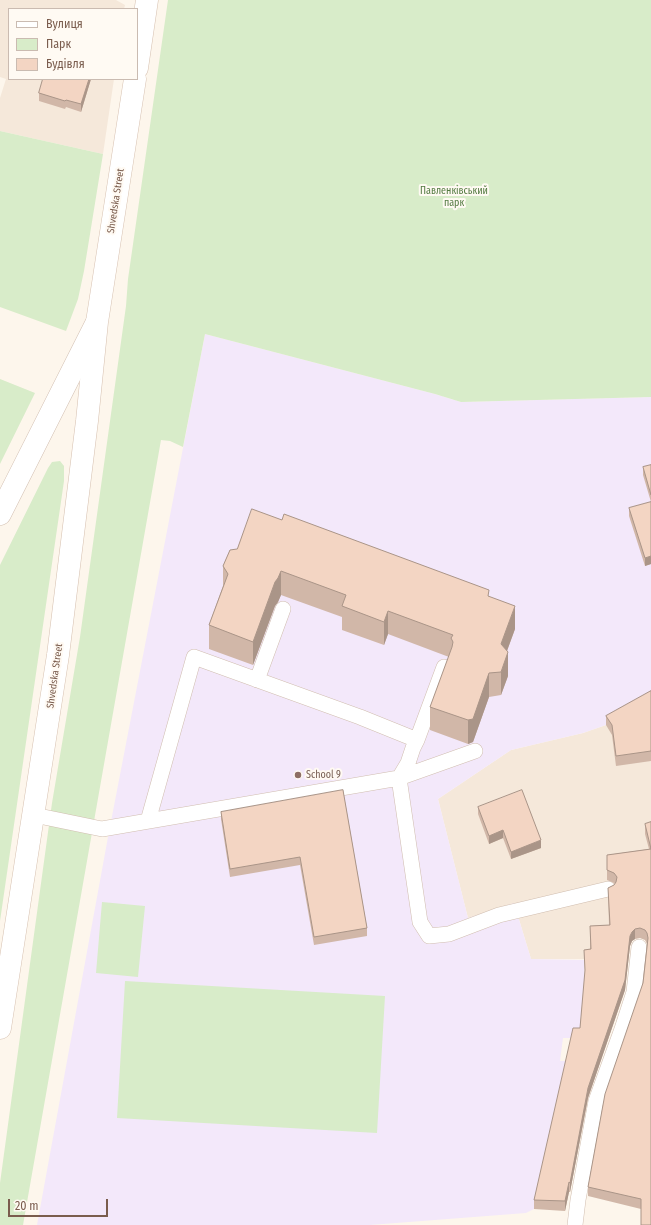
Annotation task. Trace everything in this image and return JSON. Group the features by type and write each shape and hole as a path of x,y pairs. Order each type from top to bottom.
{"street":[{"path":"138,61 147,0"},
{"name":"Shvedska Street","path":"0,1028 59,647 87,421 97,322 135,80"},
{"name":"Shvedska Street","path":"0,514 97,322"}],"lane":[{"path":"257,680 283,609"},
{"path":"148,821 194,657 360,717 417,740"},
{"path":"444,667 408,763 399,778 420,922 429,936 449,934 499,915 608,889"},
{"path":"34,815 102,829 399,778 475,751"},
{"path":"575,1225 578,1200 596,1101 634,992 639,947"}],"shaded area":[{"path":"0,0 116,0 125,5 124,8 8,8 8,80 114,80 103,154 0,131 0,98 6,79 0,77"},
{"name":"School 9","path":"205,334 461,402 651,397 651,701 606,725 583,733 511,750 438,799 468,918 514,903 531,959 584,960 585,980 580,1038 563,1038 560,1061 568,1061 534,1209 526,1213 370,1225 37,1225 108,837"},
{"path":"651,701 651,901 610,935 591,959 531,959 514,903 468,918 438,799 511,750 583,733 606,725"}],"green space":[{"name":"Павленківський парк","path":"168,0 651,0 651,397 461,402 205,334 183,447 170,441 161,440 23,1225 0,1225 0,1183 52,803 80,637 126,306 128,279"},
{"path":"0,131 103,154 84,271 78,299 66,331 0,307"},
{"path":"0,379 35,393 0,464"},
{"path":"60,461 64,466 64,481 0,921 0,565 48,468 52,462"},
{"path":"102,902 145,906 138,977 96,973"},
{"path":"125,981 385,996 377,1133 117,1118"}],"building":[{"path":"43,80 89,80 81,104 39,93"},
{"path":"651,465 651,495 643,467"},
{"path":"651,502 651,556 645,558 629,508"},
{"path":"252,509 282,520 284,514 489,590 488,596 515,606 501,644 508,652 501,672 489,673 473,719 468,720 430,707 452,647 453,642 451,638 453,635 388,611 384,622 342,606 346,595 281,571 275,582 253,642 209,625 228,574 223,566 230,550 237,549"},
{"path":"651,691 651,751 616,756 612,725 606,716"},
{"path":"343,790 367,928 314,937 300,857 230,869 221,812"},
{"path":"522,790 541,840 511,852 503,830 489,836 478,807"},
{"path":"651,822 651,849 645,824"},
{"path":"651,849 651,1225 641,1225 641,1199 588,1187 605,1094 643,983 648,938 645,930 640,928 635,929 630,936 625,980 588,1088 570,1183 569,1182 565,1201 534,1200 573,1028 580,1028 585,970 584,950 591,949 590,926 610,925 608,888 614,885 617,877 614,873 607,870 607,855"}],"place":[{"name":"School 9","path":"298,775"}]}
